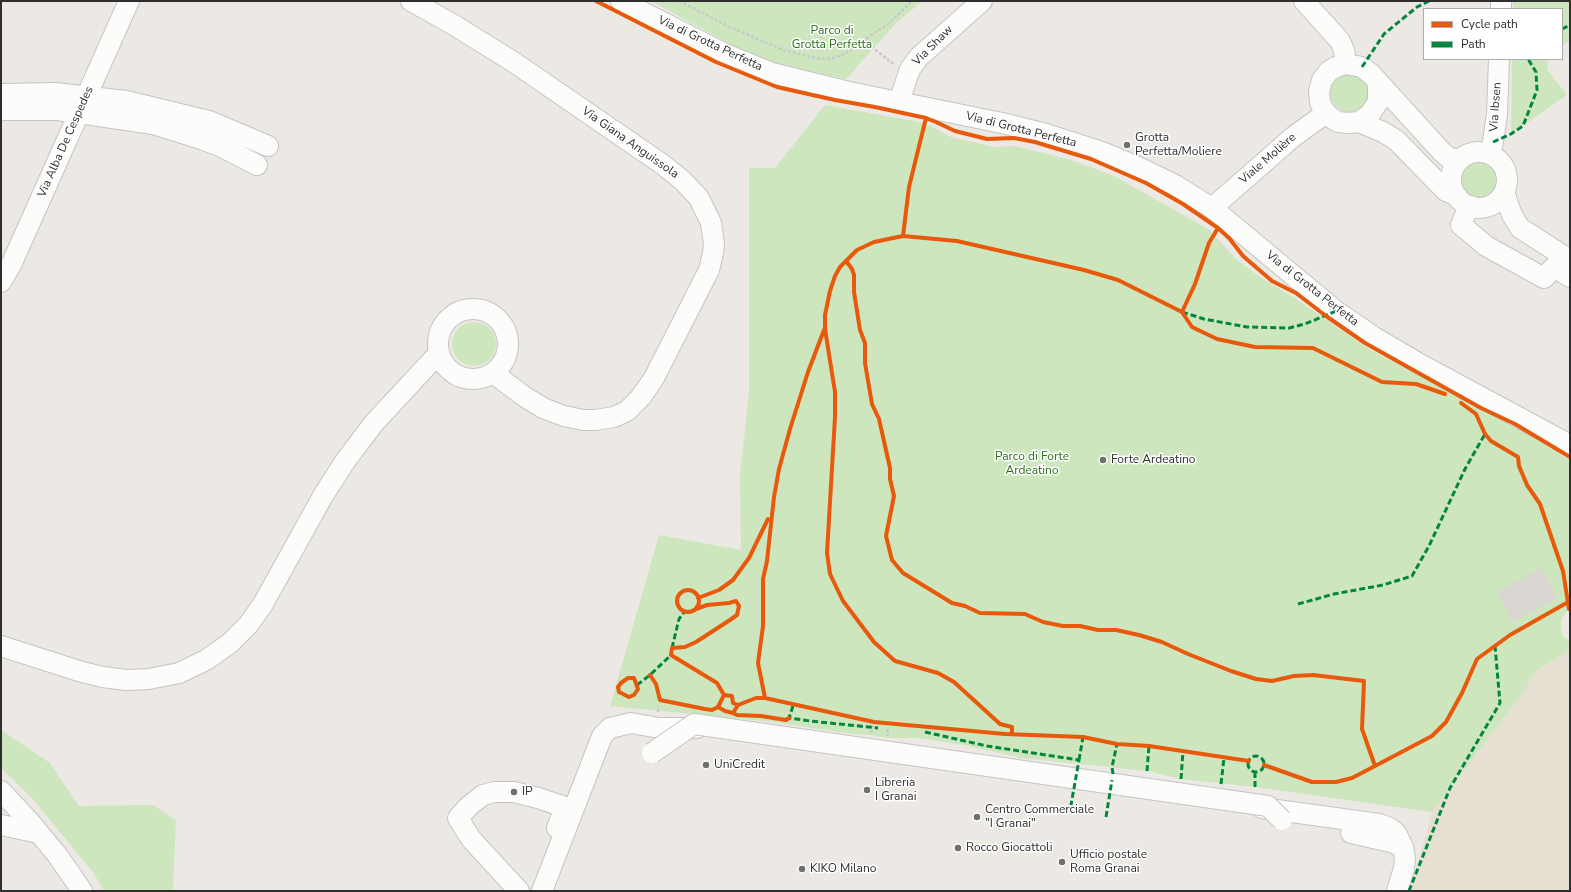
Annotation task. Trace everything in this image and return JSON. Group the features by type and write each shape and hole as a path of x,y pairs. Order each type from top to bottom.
{"street":[{"name":"Via Alba De Cespedes","path":"1,282 11,265 129,1"},
{"name":"Via Giana Anguissola","path":"411,1 454,24 515,63 662,164 695,193 702,203 711,223 714,244 713,257 709,270 654,378 644,393 627,411 614,417 595,420 583,420 564,416 543,408 525,397 493,373"},
{"name":"Via di Grotta Perfetta","path":"621,1 725,54 772,72 830,88 1033,130 1083,145 1118,158 1159,177 1212,208 1336,311 1374,337 1570,445"},
{"name":"Via Shaw","path":"899,102 908,75 914,63 982,1"},
{"path":"1304,1 1340,41 1344,50 1346,64"},
{"name":"Via Ibsen","path":"1490,154 1496,114 1499,60"},
{"path":"1378,82 1378,102 1370,114 1359,122 1349,124 1338,122 1326,113 1320,102 1319,92 1322,80 1329,71 1336,66 1346,64 1362,67 1372,74 1442,152 1448,157 1458,160"},
{"path":"1,94 44,93 120,118 170,128 220,146 258,165"},
{"path":"1,110 58,110 83,105 126,101 209,121 268,146"},
{"name":"Viale Molière","path":"1212,208 1293,137 1326,113"},
{"path":"1359,122 1383,132 1396,140 1446,190 1464,201 1479,207 1494,203 1504,192 1506,183 1505,170 1498,159 1490,154 1474,152 1458,160 1452,173 1451,181 1453,189 1464,201 1466,213 1461,225 1486,246 1544,278 1565,268 1520,228 1512,215 1504,192"},
{"path":"469,310 486,312 500,321 507,336 508,345 504,361 500,368 493,373 477,379 460,377 447,368 439,353 439,336 447,321 457,314 469,310"},
{"path":"1,646 82,672 126,680 149,679 179,673 206,660 229,644 249,624 263,604 324,494 346,460 374,423 439,353"},
{"path":"542,891 602,736 610,728 631,723 659,728 704,728 1379,824 1390,828 1396,833 1403,847 1405,858 1404,868 1397,891"},
{"path":"652,753 694,724 1268,806 1282,820"},
{"path":"1,791 58,856 82,891"},
{"path":"519,891 471,839 458,818 469,806 483,795 494,792 514,792 565,807 533,891"},
{"path":"1,825 39,833"},
{"path":"1350,833 1391,842 1403,847"}],"path":[{"path":"679,1 730,27 783,50 821,59 843,55 886,26 912,1"},
{"path":"865,39 873,48 908,75"},
{"path":"1564,574 1570,577"},
{"path":"870,735 874,722"}],"shaded area":[{"path":"1541,568 1558,598 1512,622 1497,592"},
{"path":"1570,650 1570,891 1410,891 1432,812 1522,694 1536,671"}],"green space":[{"name":"Parco di Grotta Perfetta","path":"651,1 923,1 897,22 846,79 759,60"},
{"path":"1513,1 1570,1 1570,41 1563,45 1563,8 1513,8"},
{"path":"1512,60 1548,60 1547,69 1567,95 1511,134"},
{"path":"1355,72 1369,85 1370,97 1363,108 1351,113 1345,112 1339,109 1331,100 1330,87 1337,76"},
{"name":"Parco di Forte Ardeatino","path":"825,105 925,123 951,137 994,147 1014,146 1068,159 1112,175 1210,230 1236,259 1260,277 1293,297 1369,349 1535,438 1570,460 1570,609 1563,616 1561,625 1562,635 1570,641 1570,650 1536,671 1522,694 1432,812 1255,787 1181,779 1147,771 1021,758 969,746 919,738 889,738 773,722 610,706 659,535 741,550 740,476 749,392 749,168 775,168"},
{"path":"1483,160 1490,163 1496,169 1499,180 1498,188 1490,197 1483,200 1475,200 1468,197 1460,188 1459,176 1462,169 1471,161"},
{"path":"470,322 478,322 483,323 490,328 495,335 495,353 490,360 483,365 470,366 462,363 455,356 452,348 452,340 455,332 462,325"},
{"path":"1,730 50,763 79,806 153,805 176,820 173,891 104,891 93,872 31,797 1,768"}],"marked path":[{"path":"1362,67 1384,34 1417,7 1429,1"},
{"path":"1563,28 1570,25"},
{"path":"1493,142 1511,134 1523,126 1537,90 1536,72 1529,60"},
{"path":"1182,312 1204,319 1247,327 1289,328 1305,324 1336,311"},
{"path":"1298,604 1334,594 1383,585 1412,576 1429,546 1465,469 1485,434"},
{"path":"672,648 679,619 685,611"},
{"path":"1409,891 1450,788 1500,703 1495,646"},
{"path":"637,685 671,655"},
{"path":"793,706 789,718 878,728"},
{"path":"925,732 987,746 1079,760 1071,805"},
{"path":"1079,760 1083,737"},
{"path":"1113,774 1112,767 1117,744"},
{"path":"1147,771 1149,746"},
{"path":"1181,779 1183,751"},
{"path":"1256,756 1263,761 1264,764 1259,771 1256,772 1249,767 1248,764 1253,757 1256,756"},
{"path":"1221,784 1224,758"},
{"path":"1255,771 1255,787"},
{"path":"1106,817 1112,780"}],"cycle path":[{"path":"596,1 716,62 777,87 926,118 955,131 987,139 1014,138 1035,142 1091,159 1146,183 1183,204 1218,228 1229,238 1243,256 1272,281 1296,293 1365,343 1481,408 1515,424 1570,457"},
{"path":"903,236 909,187 926,118"},
{"path":"1182,312 1195,284 1209,243 1218,228"},
{"path":"1012,734 1012,727 1000,724 954,682 938,673 895,661 874,642 843,601 830,574 827,553 835,417 835,392 825,329 825,315 835,276 840,267 857,250 874,242 903,236 957,241 1084,270 1118,280 1182,312"},
{"path":"846,261 852,269 854,275 854,292 860,330 865,343 865,363 872,404 879,419 890,468 890,479 894,496 886,536 892,560 903,573 952,603 965,606 980,613 1025,614 1043,622 1063,626 1080,626 1098,630 1116,630 1139,635 1162,642 1231,671 1256,679 1272,681 1294,676 1313,675 1364,681 1362,729 1375,766"},
{"path":"1182,312 1192,327 1217,339 1255,347 1313,348 1382,382 1416,384 1445,394"},
{"path":"765,698 758,663 763,626 763,579 767,561 774,497 779,469 790,429 808,372 824,330"},
{"path":"1461,403 1476,414 1485,434 1491,441 1518,457 1519,466 1527,485 1540,504 1563,571 1569,609"},
{"path":"698,598 719,590 733,580 749,558 768,519"},
{"path":"688,590 696,593 699,601 696,609 688,612 680,609 677,601 680,593 688,590"},
{"path":"696,609 707,605 736,601 739,606 737,615 696,642 685,647 672,648 671,655 717,683 724,695 732,696 733,703 738,705 733,713 718,707 724,695"},
{"path":"1264,765 1312,782 1336,782 1352,778 1432,736 1446,722 1462,693 1477,659 1510,635 1570,601"},
{"path":"650,675 656,684 660,700 712,710 718,707"},
{"path":"628,678 634,678 638,689 634,695 629,697 619,692 618,687 628,678"},
{"path":"738,705 756,698 765,698 874,722 1005,734 1083,737 1117,744 1149,746 1249,761"},
{"path":"733,713 737,715 761,716 786,720 789,718"}],"place":[{"name":"Grotta Perfetta/Moliere","path":"1127,145"},
{"name":"Forte Ardeatino","path":"1103,460"},
{"name":"UniCredit","path":"706,765"},
{"name":"Libreria I Granai","path":"867,790"},
{"name":"IP","path":"514,792"},
{"name":"Centro Commerciale \"I Granai\"","path":"977,817"},
{"name":"Rocco Giocattoli","path":"958,848"},
{"name":"Ufficio postale Roma Granai","path":"1062,862"},
{"name":"KIKO Milano","path":"802,869"}]}
